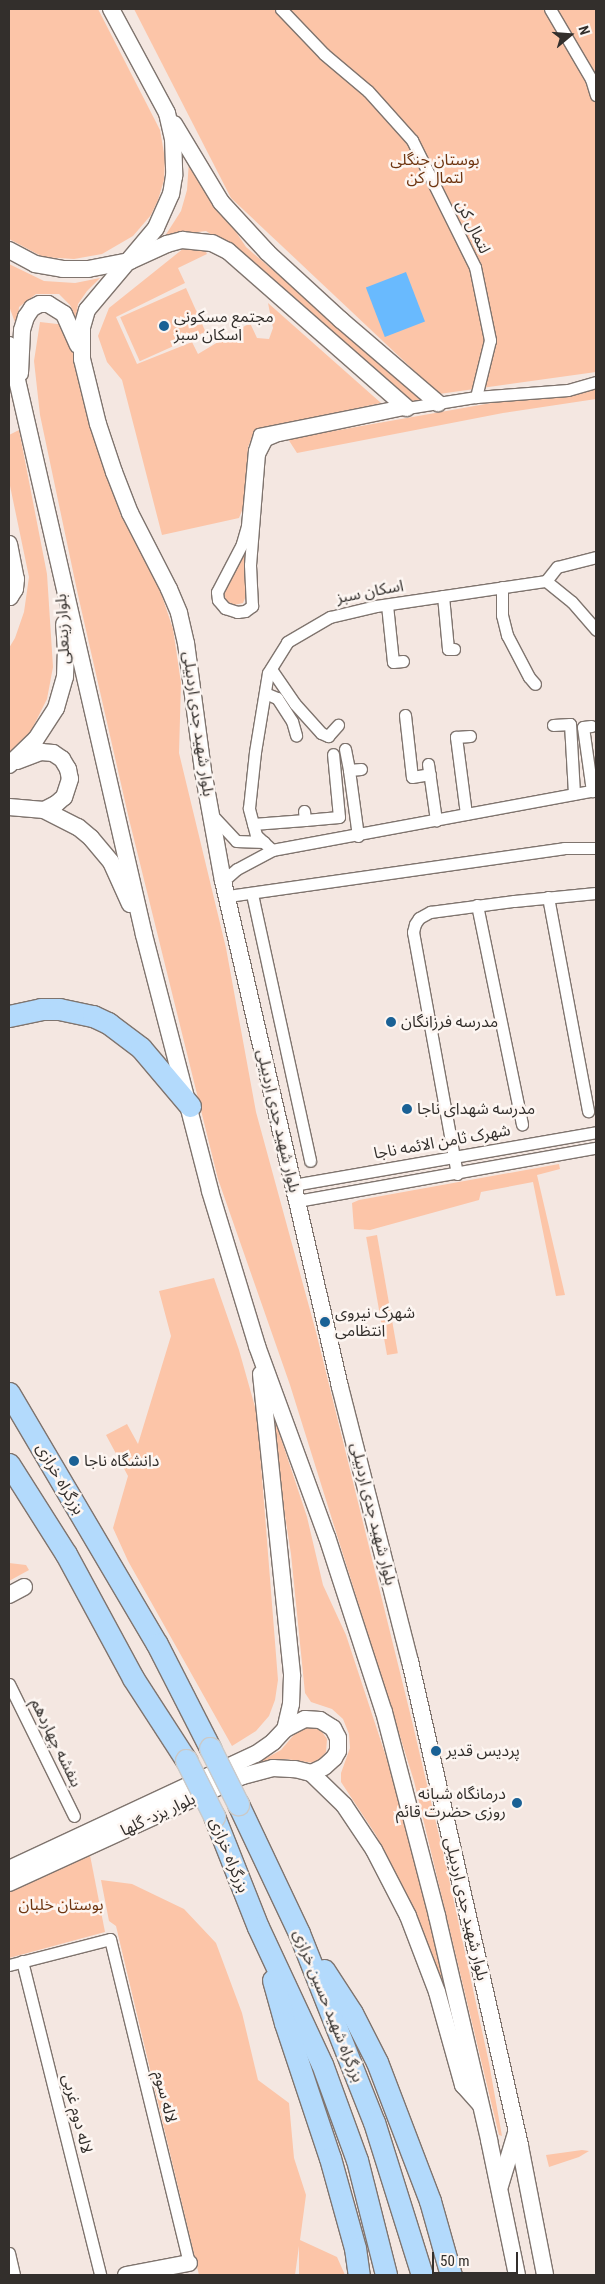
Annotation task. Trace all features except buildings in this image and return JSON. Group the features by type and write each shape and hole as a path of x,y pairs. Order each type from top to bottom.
{"highway":[{"path":"9,1016 41,1008 59,1009 93,1016 108,1024 141,1048 190,1106"},
{"name":"بزرگراه خرازی","path":"9,1393 157,1644 238,1804"},
{"name":"بزرگراه خرازی","path":"9,1464 66,1554 133,1678 186,1760 214,1816 258,1927 322,2064 357,2160 386,2275"},
{"name":"بزرگراه شهید حسین خرازی","path":"238,1804 299,1934 374,2122 422,2275"},
{"path":"258,1927 285,2023 330,2158 355,2248 359,2275"},
{"path":"299,1934 352,2013 377,2062 430,2201 451,2275"}],"main road":[{"name":"بلوار شهید جدی اردبیلی","path":"111,9 167,113 175,158 171,194 156,228 130,261 96,296 87,310 82,327 82,360 98,424 114,472 130,513 165,582 178,613 186,643 203,771 226,889 340,1387 415,1660 545,2275"},
{"path":"167,113 220,202 268,253 341,320 438,403"},
{"path":"9,250 35,264 63,269 88,269 130,261 167,244 182,240 212,243 228,251 406,407"},
{"path":"19,385 22,330 26,317 32,308 40,304 48,304 64,314 72,326 82,360"},
{"name":"بلوار شهید جدی اردبیلی","path":"9,345 144,935 190,1106 210,1191 257,1346 327,1537 384,1712 437,1916 489,2140 516,2275"},
{"path":"9,544 16,579 9,598"},
{"name":"بلوار زینعلی","path":"10,765 41,731 56,708 65,677 66,651 58,564"},
{"path":"10,765 41,752 53,753 62,759 68,769 68,788 56,804 44,810"},
{"path":"9,807 44,810 78,827 91,838 111,862 144,935"},
{"path":"257,1346 270,1448 292,1676 291,1704 285,1730"},
{"path":"9,1595 24,1587"},
{"path":"9,1869 256,1754 273,1742 285,1730 305,1719 320,1720 333,1728 338,1738 338,1751 324,1767 311,1773 344,1805 374,1850 408,1916 437,1992 463,2085 481,2106"},
{"name":"بلوار یزد- گلها","path":"9,1884 243,1776 273,1768 295,1769 311,1773"},
{"path":"489,2140 497,2144 504,2144 512,2140 516,2131"},
{"path":"498,2190 516,2131"},
{"path":"126,2275 189,2263"}],"street":[{"name":"لتمال کن","path":"281,9 324,54 368,91 412,140 475,267 490,340 476,397"},
{"path":"550,9 591,79 596,95"},
{"path":"406,407 266,440 259,454 250,565 252,606 245,611 237,612 225,608 218,600 217,592 242,544 247,526 254,450 258,434 406,407 476,397 568,390 596,382"},
{"path":"596,557 557,567 546,581 572,602 596,630"},
{"name":"اسکان سبز","path":"268,846 256,835 249,808 255,752 265,693 271,669 287,642 330,617 387,605 546,581"},
{"path":"502,587 502,615 507,635 519,660 535,684"},
{"path":"444,596 448,649 454,650"},
{"path":"387,605 393,662 403,660"},
{"path":"271,669 295,704 321,732 328,736 338,724"},
{"path":"265,693 277,698 292,721 296,735"},
{"path":"405,715 412,777 429,769 436,820"},
{"path":"553,725 570,724 574,794"},
{"path":"212,815 236,841 268,846 358,836 594,790 583,727 591,726"},
{"path":"466,814 456,737 470,736"},
{"path":"345,749 358,836"},
{"path":"254,824 304,815 339,817 333,754"},
{"path":"349,770 361,770"},
{"path":"268,846 237,868 226,889 252,894 564,848 596,848"},
{"path":"457,1174 413,932 419,918 430,912 596,893"},
{"path":"252,894 310,1161"},
{"path":"548,897 588,1111"},
{"path":"477,906 522,1124"},
{"name":"شهرک ثامن الائمه ناجا","path":"293,1185 596,1132"},
{"name":"شهرک ثامن الائمه ناجا","path":"297,1201 596,1148"},
{"name":"بنفشه چهاردهم","path":"9,1684 74,1816"},
{"name":"لاله سوم","path":"22,1961 110,1939 189,2263"},
{"path":"9,1965 22,1961"},
{"name":"لاله دوم غربی","path":"22,1961 100,2275"},
{"path":"9,2253 14,2275"}],"green space":[{"path":"9,9 98,9 160,130 165,159 164,180 151,215 133,236 102,254 74,259 43,257 9,239"},
{"name":"بوستان جنگلی لتمال کن","path":"134,9 596,9 596,372 439,394 231,198"},
{"path":"189,161 246,247 422,399 411,402 241,253 206,231 165,236 181,211 187,190"},
{"path":"184,248 205,250 207,254 178,268 185,283 116,317 137,364 192,342 198,354 250,323 257,338 269,339 273,328 268,303 381,403 255,430 248,447 245,503 239,518 162,535 122,380 107,362 98,336 109,308"},
{"path":"9,264 44,281 75,283 100,278 87,291 78,304 76,318 70,305 59,294 36,294 19,307 17,328 9,306"},
{"name":"مجتمع مسکونی اسکان سبز","path":"186,288 206,332 140,361 120,317"},
{"path":"40,322 66,325 96,445 121,516 157,581 173,629 181,683 179,753 226,948 256,1112 316,1332 411,1717 446,1865 489,2063 502,2136 499,2135 414,1781 290,1385 218,1179 129,819 78,595 40,415 34,361"},
{"path":"593,385 596,390 596,399 503,413 297,453 288,439"},
{"path":"19,430 47,574 53,667 47,699 30,733 9,754 9,648 15,638 24,612 29,577 9,481 9,435"},
{"path":"243,552 245,555 246,596 243,603 234,605 227,601 223,593 226,582"},
{"path":"559,1164 560,1169 537,1175 565,1295 556,1296 533,1182 481,1192 479,1200 370,1230 354,1229 352,1203 359,1200"},
{"path":"377,1235 398,1353 387,1355 366,1237"},
{"path":"214,1278 239,1350 257,1414 278,1680 275,1700 269,1716 256,1731 232,1746 128,1561 113,1528 128,1476 106,1435 127,1424 138,1444 171,1336 159,1291"},
{"path":"266,1393 307,1517 323,1585 346,1635 392,1775 418,1867 458,2039 398,1878 376,1835 341,1782 341,1773 350,1748 349,1734 343,1719 332,1709 311,1702 305,1693 291,1554"},
{"path":"9,1563 26,1565 29,1570 9,1581"},
{"path":"304,1726 320,1729 327,1739 326,1752 319,1760 314,1763 286,1759 273,1760 246,1769 281,1750 298,1730"},
{"name":"بوستان خلبان","path":"89,1850 105,1932 9,1958 9,1888"},
{"path":"101,1880 132,1884 184,1909 216,1943 242,2013 258,2080 289,2103 294,2158 306,2195 300,2240 337,2257 345,2275 299,2275 299,2246 295,2275 199,2275 116,1926 109,1921"},
{"path":"582,2150 589,2151 579,2157 549,2167 546,2155"}],"water":[{"path":"406,272 425,321 385,337 366,287"}],"place":[{"name":"مجتمع مسکونی اسکان سبز","path":"164,326"},
{"name":"مدرسه فرزانگان","path":"391,1022"},
{"name":"مدرسه شهدای ناجا","path":"407,1109"},
{"name":"شهرک نیروی انتظامی","path":"325,1322"},
{"name":"دانشگاه ناجا","path":"74,1461"},
{"name":"پردیس قدیر","path":"436,1751"},
{"name":"درمانگاه شبانه روزی حضرت قائم","path":"517,1803"}]}
